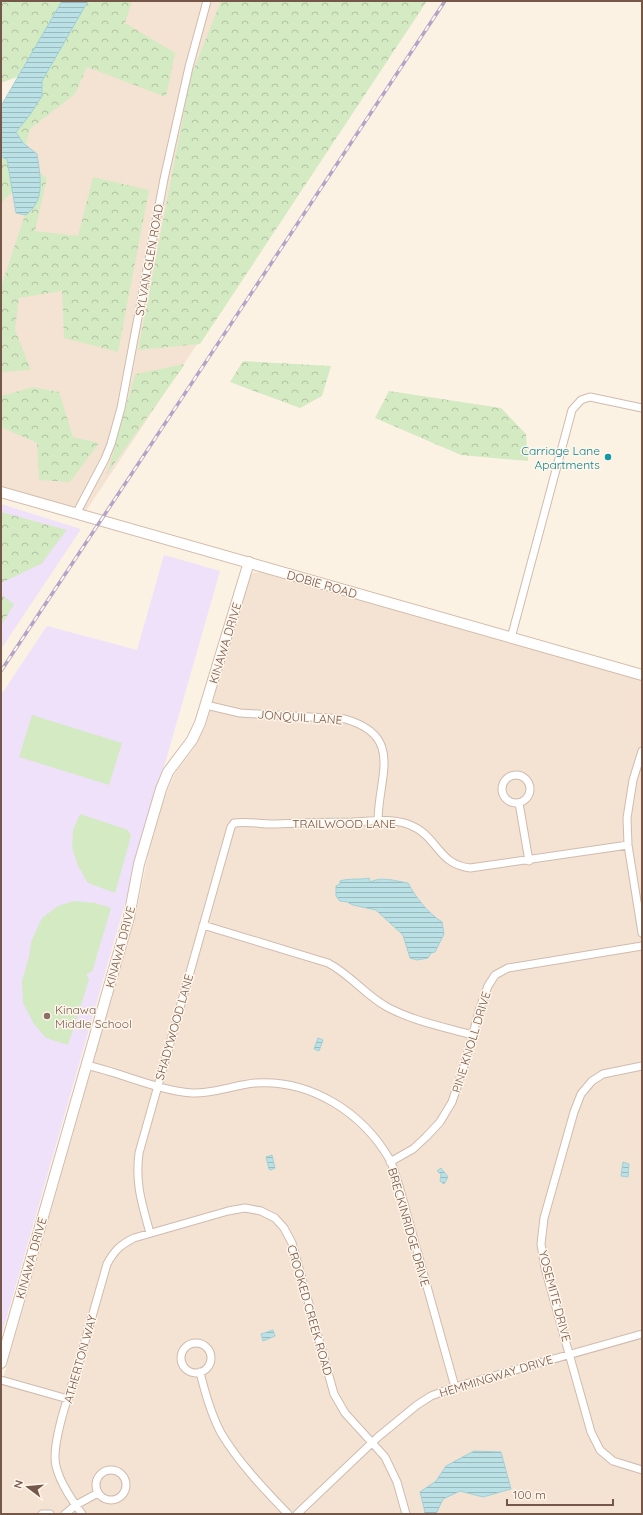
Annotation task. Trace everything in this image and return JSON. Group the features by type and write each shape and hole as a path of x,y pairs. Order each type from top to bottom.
{"street":[{"name":"SYLVAN GLEN ROAD","path":"76,514 105,459 111,444 121,408 164,179 189,67 207,1"},
{"path":"511,638 572,410 581,400 590,397 642,408"},
{"name":"DOBIE ROAD","path":"1,492 642,675"},
{"name":"KINAWA DRIVE","path":"1,1363 128,917 139,864 161,789 168,772 192,740 206,705 249,562"},
{"name":"JONQUIL LANE","path":"206,705 240,713 345,719 353,721 368,729 377,738 383,748 385,760 378,821"},
{"path":"642,751 634,780 627,818 628,845 642,933"},
{"path":"516,774 525,777 530,785 530,794 524,801 519,803 510,802 506,799 502,791 504,781 511,775 516,774"},
{"path":"519,803 529,861"},
{"name":"TRAILWOOD LANE","path":"234,823 275,824 378,821 402,823 418,829 429,838 441,854 448,860 458,866 470,868 529,861 628,845"},
{"name":"SHADYWOOD LANE","path":"150,1233 139,1195 137,1170 139,1153 231,827 234,823"},
{"path":"203,925 328,962 340,969 368,994 387,1007 409,1017 472,1035"},
{"name":"PINE KNOLL DRIVE","path":"390,1162 413,1149 426,1137 440,1122 452,1102 488,986 495,975 508,968 642,946"},
{"name":"BRECKINRIDGE DRIVE","path":"86,1065 157,1086 193,1093 222,1090 254,1083 285,1084 308,1091 334,1102 358,1121 368,1131 390,1162 399,1186 455,1386"},
{"name":"YOSEMITE DRIVE","path":"642,1066 603,1074 592,1081 581,1094 574,1112 544,1218 541,1244 546,1268 591,1432 600,1450 613,1461 642,1470"},
{"name":"CROOKED CREEK ROAD","path":"150,1233 228,1211 245,1208 260,1211 275,1218 284,1228 292,1243 334,1394 345,1413 385,1457 397,1482 406,1514"},
{"name":"ATHERTON WAY","path":"76,1505 66,1488 56,1465 55,1448 57,1439 107,1264 111,1256 122,1244 150,1233"},
{"name":"HEMMINGWAY DRIVE","path":"296,1514 372,1442 417,1405 431,1396 455,1386 642,1334"},
{"path":"192,1343 203,1344 210,1354 209,1365 204,1371 200,1372 189,1371 182,1362 181,1354 183,1350 192,1343"},
{"path":"200,1372 205,1394 222,1433 245,1467 288,1514"},
{"path":"1,1380 68,1399"},
{"path":"114,1471 123,1478 125,1489 118,1498 103,1498 98,1493 96,1482 103,1472 114,1471"},
{"path":"65,1514 76,1505 98,1493"},
{"path":"76,1505 82,1514"},
{"path":"42,1514 50,1514"}],"shaded area":[{"path":"90,1 426,1 86,511 1,486 1,159"},
{"path":"1,504 81,529 1,649"},
{"name":"Kinawa Middle School","path":"164,555 220,571 1,1337 1,695 47,626 137,650"},
{"path":"260,572 642,679 642,1514 1,1514 1,1386 137,909 148,855 164,799 174,775 194,748 206,725 249,578 253,573"}],"green space":[{"path":"1,1 132,1 125,23 175,53 166,97 87,67 75,94 30,129 16,188 1,203 1,157 46,66 1,83"},
{"path":"221,1 427,1 200,344 138,350 191,76"},
{"path":"39,172 47,178 35,231 78,236 93,177 149,190 118,352 64,338 62,291 19,298 15,330 31,370 1,372 1,287"},
{"path":"243,361 331,366 322,396 300,408 230,382"},
{"path":"185,364 107,474 135,374"},
{"path":"33,387 59,392 73,437 99,443 70,482 39,480 37,443 1,427 1,396"},
{"path":"389,391 501,408 526,434 528,461 461,455 375,418"},
{"path":"1,512 67,530 41,564 1,583"},
{"path":"1,595 14,604 1,626"},
{"path":"32,715 122,743 109,785 19,757"},
{"path":"80,814 128,830 131,836 115,893 88,883 78,866 72,847 73,830"},
{"path":"74,901 95,903 111,908 92,972 86,974 89,980 68,1045 46,1038 34,1024 23,1003 22,981 29,957 31,942 42,918 58,906"}],"water":[{"path":"62,1 88,1 42,81 42,96 16,132 23,143 37,154 40,173 38,200 26,215 16,213 7,159 1,157 1,106"},
{"path":"369,878 370,882 384,879 408,883 423,905 442,922 444,934 435,952 431,953 428,958 417,960 410,958 403,935 376,910 340,901 336,896 336,886 340,884 340,881"},
{"path":"318,1038 323,1040 319,1051 314,1049"},
{"path":"272,1155 275,1168 271,1170 269,1169 266,1157"},
{"path":"623,1162 629,1164 628,1177 621,1176"},
{"path":"441,1168 448,1177 444,1184 440,1181 441,1174 437,1171"},
{"path":"273,1330 275,1336 263,1341 261,1334"},
{"path":"474,1451 501,1452 511,1489 483,1497 460,1491 443,1499 436,1514 423,1514 425,1512 420,1492 436,1481 446,1466"}],"railway":[{"path":"1,671 445,1"}],"place":[{"name":"Carriage Lane Apartments","path":"608,457"},
{"name":"Kinawa Middle School","path":"47,1016"}]}
